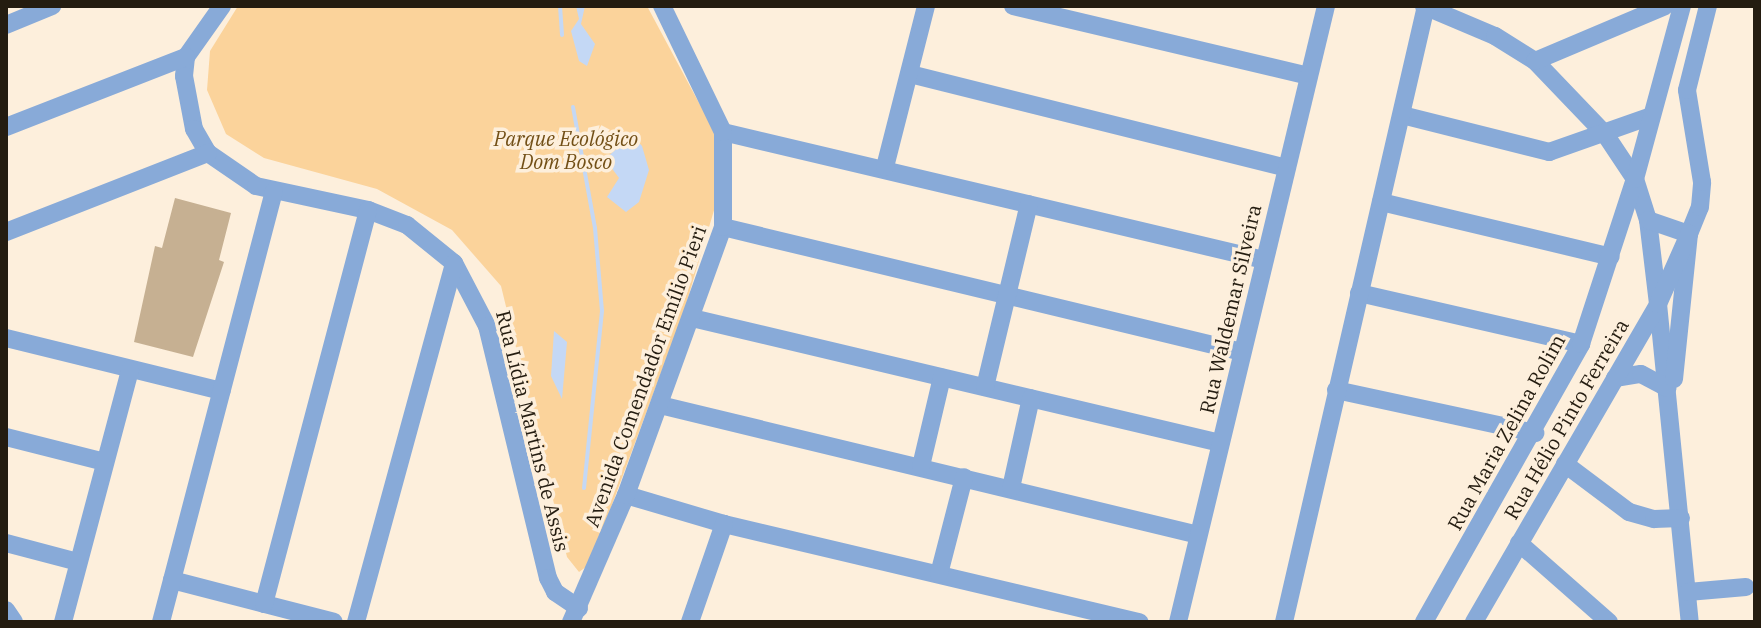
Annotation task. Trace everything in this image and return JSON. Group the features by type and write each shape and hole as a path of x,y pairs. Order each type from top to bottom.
{"street":[{"path":"6,25 52,6"},
{"path":"6,127 186,57 222,6"},
{"name":"Avenida Comendador Emílio Pieri","path":"575,615 626,495 723,227 723,132 662,6"},
{"path":"885,167 926,6"},
{"path":"1013,6 1308,76"},
{"name":"Rua Waldemar Silveira","path":"1178,622 1326,6"},
{"path":"1284,622 1425,6 1463,13 1535,61 1605,134 1635,179 1648,220 1671,409 1690,622"},
{"path":"1535,61 1665,6"},
{"name":"Rua Maria Zelina Rolim","path":"1424,622 1535,433 1581,344 1635,179 1682,6"},
{"path":"1671,409 1689,234 1700,207 1702,182 1687,90 1708,6"},
{"path":"6,232 208,153 187,103 186,57"},
{"path":"910,74 1286,168"},
{"path":"1402,115 1549,152 1651,116"},
{"path":"723,132 885,167 1264,260"},
{"name":"Rua Lídia Martins de Assis","path":"208,153 274,192 368,210 407,225 454,263 487,326 548,578 575,615"},
{"path":"161,622 274,192"},
{"path":"1381,202 1611,257"},
{"path":"985,387 1029,204"},
{"path":"264,604 368,210"},
{"path":"1648,220 1689,234"},
{"name":"Rua Maria Zelina Rolim","path":"1611,257 1648,220"},
{"path":"723,227 1242,352"},
{"name":"Rua Hélio Pinto Ferreira","path":"1474,622 1658,304 1689,234"},
{"path":"356,622 454,263"},
{"path":"1359,293 1581,344"},
{"path":"692,318 1220,443"},
{"path":"6,338 222,391"},
{"path":"63,622 130,370"},
{"path":"1615,378 1641,374 1667,388"},
{"path":"921,466 942,377"},
{"path":"1336,390 1535,433"},
{"path":"1011,488 1031,398"},
{"path":"660,405 1198,535"},
{"path":"6,437 105,462"},
{"path":"1565,464 1629,512 1654,519 1681,518"},
{"path":"939,574 964,477"},
{"path":"626,495 724,524 939,574 1078,615 1140,622"},
{"path":"694,621 724,524"},
{"path":"6,543 78,562"},
{"path":"1519,543 1609,622"},
{"path":"172,580 334,622"},
{"path":"1688,592 1746,587"},
{"path":"6,610 14,622"}],"green space":[{"name":"Parque Ecológico Dom Bosco","path":"238,6 647,6 714,131 718,197 684,311 590,564 579,572 567,557 501,286 452,230 377,189 264,158 226,134 207,90 210,51"}],"water":[{"path":"576,6 585,6 581,24 595,44 587,66 579,61 571,31 579,19"},
{"path":"632,135 642,146 649,170 639,202 626,212 607,197 619,178 605,159"},
{"path":"554,331 567,342 562,399 551,376"}],"building":[{"path":"175,198 231,213 219,260 224,262 193,357 134,342 155,246 162,248"}],"waterway":[{"path":"560,6 562,35"},
{"path":"573,107 595,228 602,311 584,488"}]}
